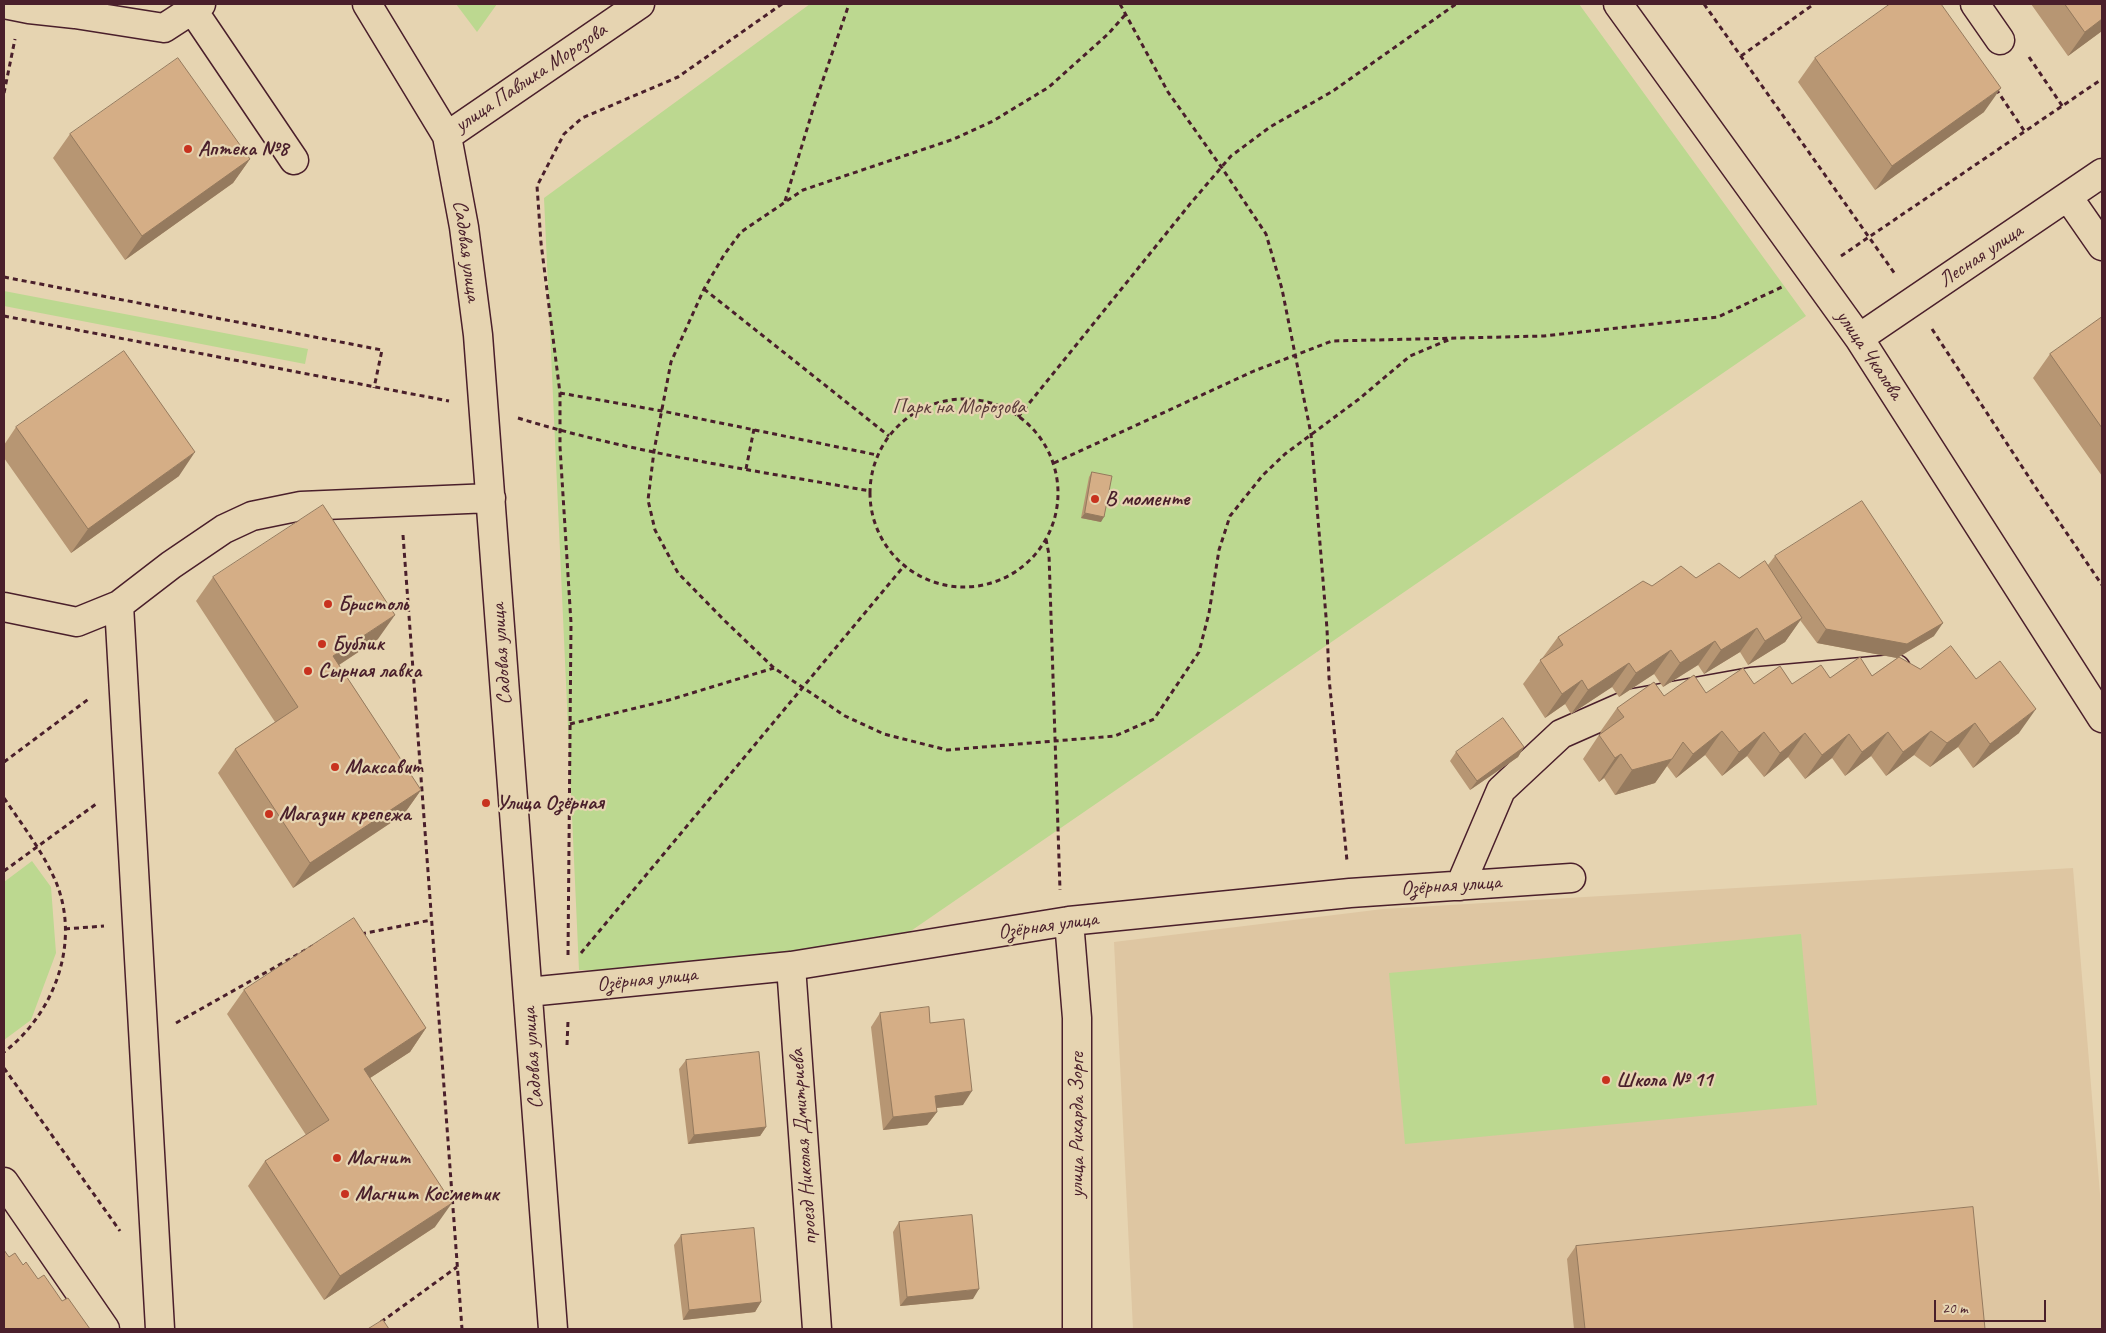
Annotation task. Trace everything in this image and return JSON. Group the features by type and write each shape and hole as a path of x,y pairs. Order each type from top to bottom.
{"street":[{"name":"Садовая улица","path":"367,4 447,136 464,226 478,335 484,407 553,1329"},
{"name":"улица Павлика Морозова","path":"447,136 640,4"},
{"name":"улица Чкалова","path":"1618,4 1859,338 2102,718"},
{"path":"1976,4 2000,40"},
{"path":"18,12 164,28 197,7 294,160"},
{"name":"Лесная улица","path":"1859,338 2102,173"},
{"path":"2068,197 2102,246"},
{"path":"4,607 77,622 119,606 172,565 224,529 252,516 300,506 491,498"},
{"path":"119,606 160,1329"},
{"path":"1460,886 1501,790 1561,734 1629,704 1751,682 1896,669"},
{"name":"Озёрная улица","path":"528,992 791,966 1065,922 1350,893 1571,878"},
{"name":"улица Рихарда Зорге","path":"1065,922 1077,1018 1077,1329"},
{"name":"проезд Николая Дмитриева","path":"791,966 817,1329"},
{"path":"4,1182 105,1329"}],"path":[{"path":"568,959 571,623 560,431 560,392 541,243 537,186 564,134 582,118 678,77 782,4"},
{"path":"785,202 814,106 849,4"},
{"path":"1120,4 1168,92 1266,234 1282,289 1311,434 1327,629 1329,678 1350,893"},
{"path":"1018,417 1231,156 1270,128 1333,92 1456,4"},
{"path":"1741,56 1814,4"},
{"path":"4,93 18,12"},
{"path":"1125,15 1108,34 1049,87 993,121 954,139 803,190 741,232 724,256 704,289 671,362 654,451 648,500 655,530 678,573 725,621 774,668 845,716 884,734 947,750 1115,736 1154,719 1199,652 1209,613 1219,550 1230,516 1263,475 1285,454 1359,399 1410,356 1453,338"},
{"path":"2000,40 2012,32 2063,107"},
{"path":"1054,462 1254,371 1332,342 1544,336 1718,316 1812,274 2026,132 2102,79"},
{"path":"1995,87 2026,132"},
{"path":"4,277 382,350 374,388"},
{"path":"704,289 889,436"},
{"path":"4,316 374,388 484,407 560,431 746,469 870,491"},
{"path":"560,392 754,429 877,455"},
{"path":"967,398 989,402 1010,410 1018,417 1028,424 1043,442 1054,462 1058,485 1057,508 1051,530 1039,550 1022,567 1003,579 981,586 958,588 935,583 904,566 882,541 874,521 870,491 871,476 877,455 889,436 904,420 924,408 945,401 967,398"},
{"path":"746,469 754,429"},
{"path":"400,502 462,1329"},
{"path":"1046,538 1049,555 1065,922"},
{"path":"580,953 904,566"},
{"path":"570,724 669,700 774,668"},
{"path":"4,762 123,673"},
{"path":"4,871 129,781"},
{"path":"4,798 37,847 57,885 65,929 63,954 58,978 48,1002 34,1024 17,1042 4,1052"},
{"path":"354,935 431,920"},
{"path":"65,929 137,924"},
{"path":"143,1042 315,943 325,941"},
{"path":"4,1068 130,1246 156,1255"},
{"path":"378,1324 458,1267"}],"shaded area":[{"name":"Школа № 11","path":"2073,868 2102,1218 2102,1329 1133,1329 1114,942 1383,909"}],"green space":[{"path":"456,4 497,4 477,32"},
{"name":"Парк на Морозова","path":"810,4 1579,4 1806,316 854,970 579,970 544,198"},
{"path":"4,291 308,349 305,364 4,306"},
{"path":"32,861 51,887 56,953 31,1020 4,1040 4,882"},
{"path":"1801,934 1817,1105 1405,1144 1389,973"}],"building":[{"path":"1890,4 1941,4 2001,88 1892,166 1815,58"},
{"path":"2065,4 2102,4 2102,19 2085,32"},
{"path":"178,58 250,159 142,236 70,134"},
{"path":"2102,317 2102,428 2050,354"},
{"path":"124,351 195,452 88,529 16,427"},
{"name":"В моменте","path":"1092,472 1112,476 1104,517 1085,513"},
{"path":"1862,501 1943,623 1907,644 1826,629 1775,556"},
{"path":"323,505 395,615 333,656 421,790 310,863 235,749 298,707 213,577"},
{"path":"1765,561 1802,618 1765,641 1757,628 1721,650 1715,641 1680,663 1671,650 1636,673 1629,663 1588,690 1582,680 1562,694 1540,660 1563,645 1558,637 1643,581 1652,586 1681,566 1696,578 1719,563 1739,578"},
{"path":"1951,646 1976,679 2000,661 2036,709 1990,744 1975,723 1947,743 1931,731 1903,752 1888,732 1862,752 1849,734 1822,755 1805,733 1780,753 1764,732 1739,752 1722,731 1693,754 1683,742 1672,759 1632,770 1621,754 1615,758 1599,735 1624,717 1617,708 1654,682 1664,696 1694,675 1706,693 1743,668 1754,684 1780,666 1792,684 1821,665 1830,678 1860,657 1872,676 1899,657 1920,669"},
{"path":"1503,718 1524,747 1477,781 1456,752"},
{"path":"354,918 426,1028 364,1069 452,1203 340,1276 265,1161 329,1120 244,990"},
{"path":"929,1007 930,1023 964,1019 972,1091 935,1096 937,1112 893,1117 880,1013"},
{"path":"759,1052 766,1127 694,1135 686,1060"},
{"path":"1973,1207 1985,1329 1585,1329 1576,1246"},
{"path":"972,1215 979,1289 907,1297 899,1222"},
{"path":"754,1228 761,1302 689,1310 681,1235"},
{"path":"4,1250 9,1257 15,1253 23,1265 26,1262 38,1279 44,1275 62,1301 68,1298 90,1329 4,1329"},
{"path":"383,1320 389,1329 368,1329"}],"place":[{"name":"Аптека №8","path":"188,149"},
{"name":"В моменте","path":"1095,499"},
{"name":"Бристоль","path":"328,604"},
{"name":"Бублик","path":"322,644"},
{"name":"Сырная лавка","path":"308,671"},
{"name":"Максавит","path":"335,767"},
{"name":"Улица Озёрная","path":"486,803"},
{"name":"Магазин крепежа","path":"269,814"},
{"name":"Школа № 11","path":"1606,1080"},
{"name":"Магнит","path":"337,1158"},
{"name":"Магнит Косметик","path":"345,1194"}]}
